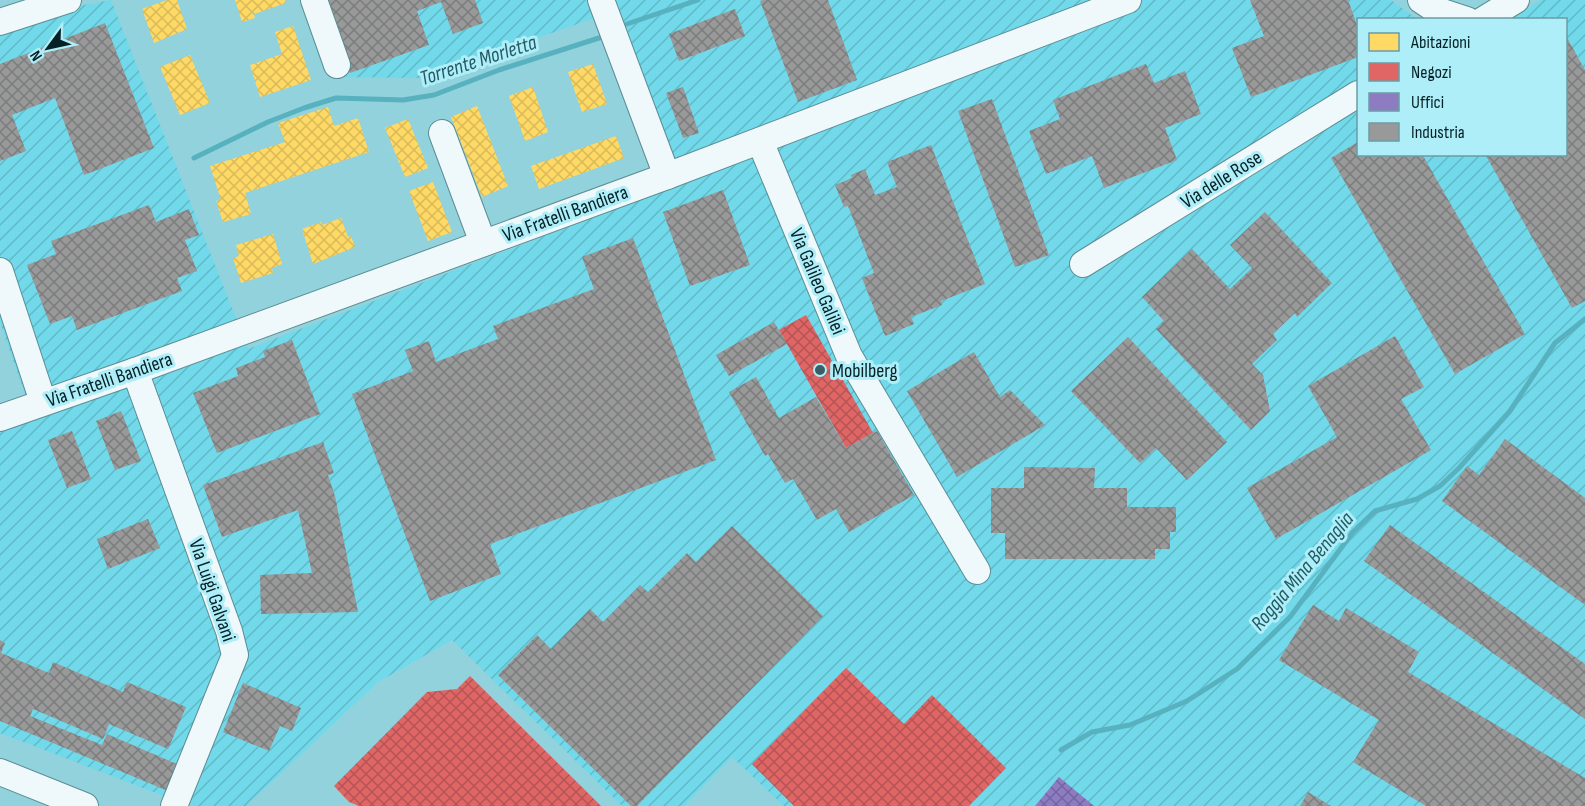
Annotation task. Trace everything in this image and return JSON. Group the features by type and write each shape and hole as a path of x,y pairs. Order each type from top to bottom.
{"street":[{"path":"0,22 69,0"},
{"path":"314,0 337,65"},
{"path":"602,0 667,176"},
{"name":"Via Fratelli Bandiera","path":"0,418 135,371 667,176 1128,0"},
{"path":"1421,0 1436,10 1461,18"},
{"path":"1486,18 1516,0"},
{"name":"Via delle Rose","path":"1083,264 1357,95"},
{"path":"442,133 483,243"},
{"name":"Via Galileo Galilei","path":"760,141 849,356 977,571"},
{"path":"0,271 43,402"},
{"name":"Via Luigi Galvani","path":"135,371 229,631 235,655 174,806"},
{"path":"0,772 85,806"}],"shaded area":[{"path":"111,0 248,349 668,189 598,17 421,78 330,77 302,0 1391,0 1416,18 1357,18 1357,156 1567,156 1567,18 1510,18 1541,0 1585,0 1585,806 784,806 732,757 684,806 622,806 452,640 378,682 246,806 190,806 0,733 0,428 32,414 0,323 0,30 68,8"}],"building: Abitazioni":[{"path":"167,0 177,0 187,29 154,43 142,9"},
{"path":"235,0 285,0 286,3 254,14 255,18 242,22"},
{"path":"293,26 311,80 260,97 250,65 282,54 275,32"},
{"path":"190,55 210,103 180,115 160,67"},
{"path":"593,64 607,104 582,112 568,72"},
{"path":"533,87 548,132 525,141 509,96"},
{"path":"477,106 508,186 482,197 451,117"},
{"path":"328,107 334,126 358,118 369,152 245,193 251,214 223,222 216,201 221,200 210,166 285,142 278,123"},
{"path":"408,119 428,168 405,177 385,128"},
{"path":"616,136 624,158 539,189 531,166"},
{"path":"433,182 452,232 428,241 409,191"},
{"path":"341,218 348,237 351,236 355,247 313,264 302,229"},
{"path":"273,234 282,264 272,268 273,273 241,283 233,258 239,256 236,245"}],"building: Negozi":[{"name":"Mobilberg","path":"806,315 873,433 846,448 779,330"},
{"path":"846,668 904,724 932,695 1006,768 969,806 794,806 752,764"},
{"path":"470,676 601,806 359,806 349,802 334,786 427,692 457,689"}],"building: Uffici":[{"path":"1059,777 1094,806 1035,806"}],"building: Industria":[{"path":"324,0 475,0 483,23 453,34 441,2 417,11 429,45 350,73"},
{"path":"828,0 857,80 798,102 760,1"},
{"path":"1250,0 1348,0 1357,25 1357,57 1251,97 1232,48 1264,36"},
{"path":"735,9 745,36 679,61 669,34"},
{"path":"105,23 154,148 84,175 55,98 12,115 26,151 0,161 0,64"},
{"path":"1567,38 1585,70 1585,301 1572,308 1486,156 1567,156"},
{"path":"1146,64 1154,83 1185,71 1201,114 1165,128 1177,160 1104,188 1092,156 1046,174 1029,131 1060,119 1053,100"},
{"path":"683,87 699,133 683,138 666,93"},
{"path":"992,99 1049,255 1015,267 958,111"},
{"path":"1357,143 1357,156 1423,156 1525,334 1455,374 1331,158"},
{"path":"931,145 985,284 941,301 942,305 911,317 914,324 885,336 862,278 874,273 848,206 844,207 835,185 852,178 851,175 865,169 875,195 897,187 887,162"},
{"path":"723,190 750,265 690,286 663,212"},
{"path":"149,205 156,222 189,209 199,235 185,240 197,271 177,278 182,291 77,330 72,316 50,324 27,265 56,254 51,241"},
{"path":"1265,212 1332,283 1297,317 1295,313 1273,334 1277,340 1252,364 1263,375 1270,411 1251,430 1156,329 1164,321 1142,297 1192,249 1230,289 1252,268 1230,245"},
{"path":"633,238 716,460 490,544 501,574 430,601 352,394 413,371 405,350 429,341 436,362 498,339 493,326 594,289 582,257"},
{"path":"774,322 787,344 729,376 716,355"},
{"path":"1395,336 1424,387 1401,399 1431,450 1276,539 1247,488 1337,437 1308,386"},
{"path":"1128,337 1227,442 1187,480 1156,448 1140,463 1071,391"},
{"path":"292,340 320,414 217,453 193,393 238,376 236,368 265,357 263,351"},
{"path":"974,352 1000,397 1010,390 1045,425 957,477 907,391"},
{"path":"756,377 779,418 816,397 846,448 877,431 914,495 849,532 836,509 817,520 793,479 785,483 768,454 765,456 729,392"},
{"path":"121,411 141,461 115,470 96,421"},
{"path":"72,431 91,479 67,488 48,440"},
{"path":"1505,439 1585,498 1585,605 1442,501 1467,466 1479,475"},
{"path":"323,442 334,473 328,475 335,496 358,612 261,614 260,575 312,573 298,510 222,537 203,485"},
{"path":"1024,467 1095,468 1094,488 1127,488 1127,507 1176,507 1176,532 1170,532 1170,549 1155,549 1155,559 1005,559 1005,533 991,533 991,488 1024,488"},
{"path":"148,519 160,548 108,569 97,539"},
{"path":"1390,525 1585,664 1585,719 1364,561"},
{"path":"732,526 823,616 637,806 631,806 498,675 537,635 551,649 590,609 603,622 640,585 648,592 687,553 696,562"},
{"path":"1313,605 1339,621 1346,608 1419,652 1408,672 1585,778 1585,806 1426,806 1353,762 1379,720 1279,660"},
{"path":"0,640 5,643 1,653 49,673 53,662 123,692 127,682 186,707 168,749 109,724 103,739 33,709 30,716 102,745 107,734 179,765 168,791 0,721"},
{"path":"243,683 301,708 292,731 280,726 269,751 223,732"},
{"path":"1308,792 1331,806 1300,806"}],"waterway":[{"name":"Torrente Morletta","path":"627,24 698,0"},
{"name":"Torrente Morletta","path":"194,158 268,122 336,98 403,100 434,95 499,70 602,37"},
{"name":"Roggia Mina Benaglia","path":"1061,750 1092,732 1130,725 1187,701 1237,669 1290,617 1353,532 1375,511 1417,499 1440,486 1459,468 1510,411 1555,343 1585,319"}],"place":[{"name":"Mobilberg","path":"820,370"}]}
